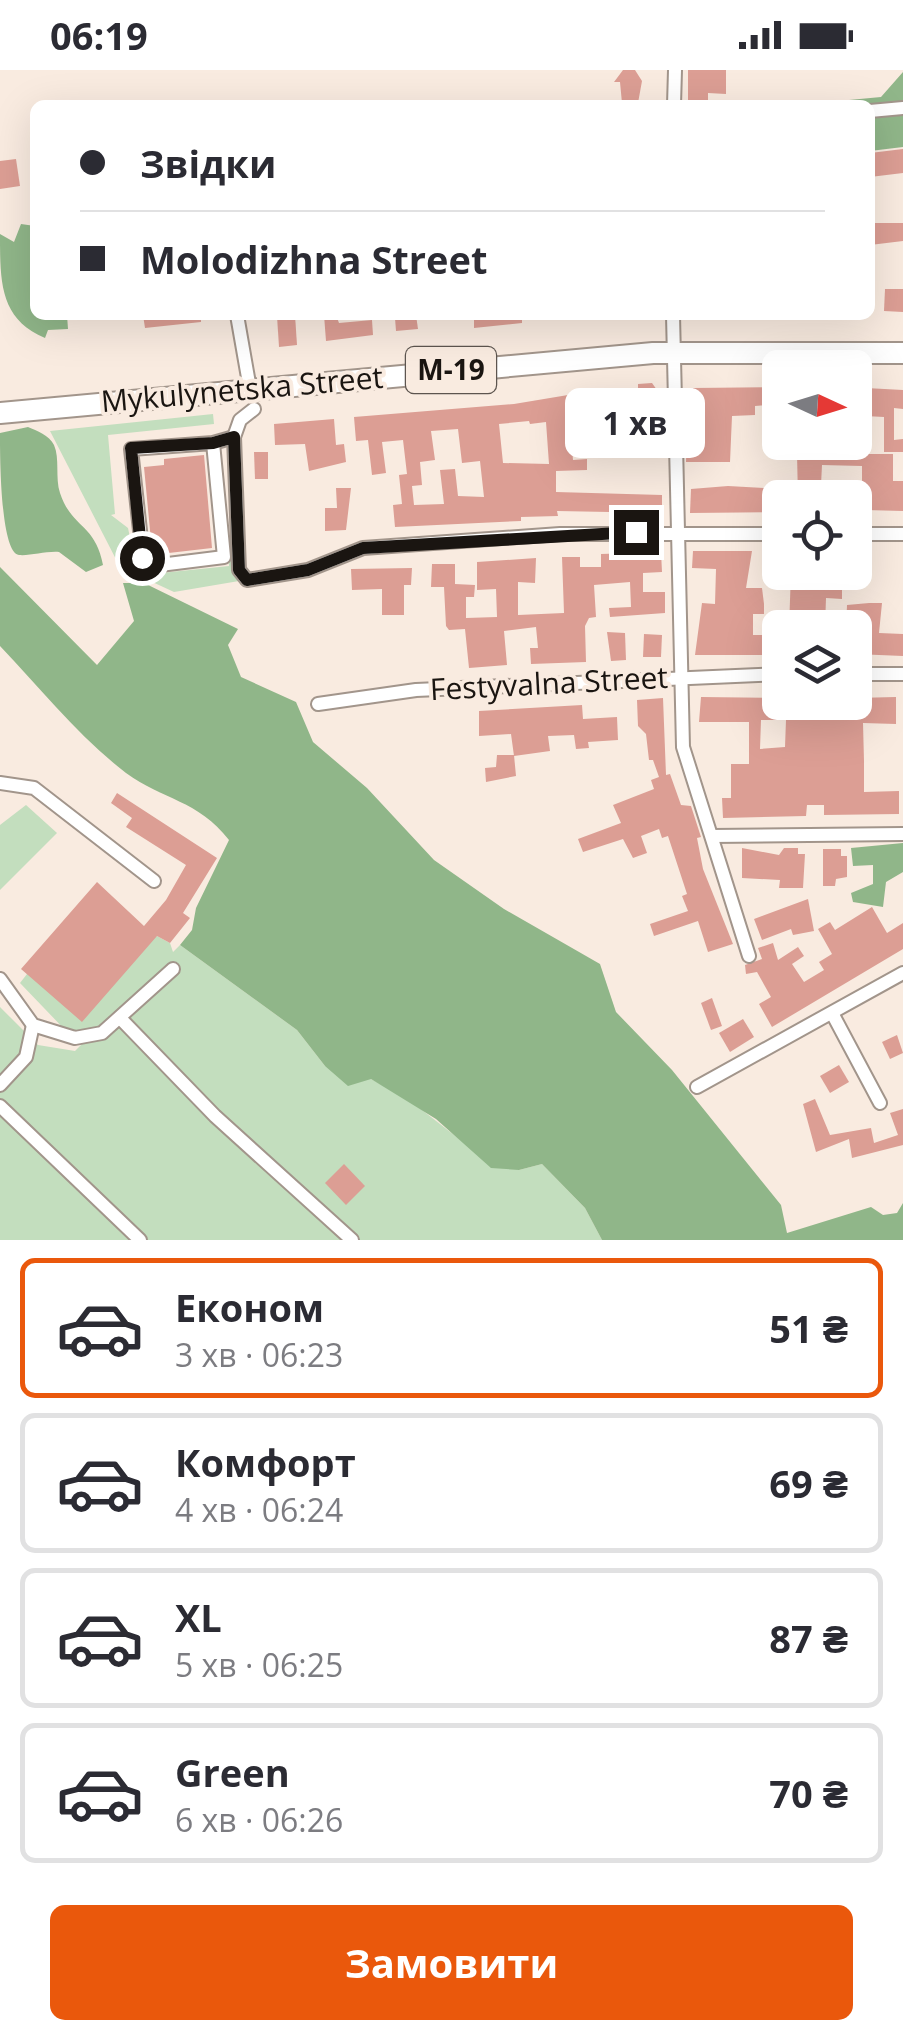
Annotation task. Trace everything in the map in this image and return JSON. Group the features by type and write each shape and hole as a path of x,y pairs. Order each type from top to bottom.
{"highway":[{"name":"Mykulynetska Street","path":"0,413 252,399 673,353 903,353"}],"street":[{"path":"674,100 676,70"},
{"path":"875,111 903,108"},
{"path":"239,320 252,399 234,437 239,570 242,577 251,581 308,570 363,548 674,531 762,533"},
{"path":"672,320 674,531 683,748 749,956"},
{"path":"213,443 224,557 160,564 142,558 131,448 213,443 234,437"},
{"path":"872,534 903,534"},
{"path":"872,674 903,674"},
{"name":"Festyvalna Street","path":"318,704 416,690 762,675"},
{"path":"0,784 34,788 154,881"},
{"path":"712,836 903,834"},
{"path":"0,979 33,1026 75,1038 102,1033 173,969"},
{"path":"697,1087 903,973"},
{"path":"832,1013 880,1103"},
{"path":"120,1018 216,1116 352,1240"},
{"path":"0,1085 26,1057 33,1026"},
{"path":"0,1106 140,1240"}],"green space":[{"path":"903,72 903,147 875,150 875,100 849,100 881,97"},
{"path":"21,224 30,225 30,320 67,320 68,329 48,330 45,338 19,321 11,310 2,283 0,234 14,242"},
{"path":"213,414 214,424 108,435 115,514 111,515 128,528 135,562 161,573 229,566 228,548 235,538 239,581 174,592 120,567 50,431"},
{"path":"28,427 54,445 60,493 71,514 95,541 103,565 86,572 59,552 19,555 13,550 2,501 0,433"},
{"path":"0,567 97,665 134,621 123,583 144,583 238,629 228,645 241,677 296,702 313,742 367,788 434,860 504,909 600,964 616,1012 672,1070 781,1205 787,1233 871,1207 883,1215 897,1213 903,1203 903,1240 602,1240 585,1208 542,1164 519,1170 491,1168 436,1119 371,1079 348,1086 325,1066 297,1030 180,945 192,930 196,908 229,840 205,816 140,782 109,759 0,646"},
{"path":"26,805 57,833 0,890 0,825"},
{"path":"903,843 903,872 886,882 883,907 853,902 851,893 873,884 873,865 853,866 851,848"},
{"path":"157,936 170,943 173,952 180,945 297,1030 325,1066 371,1079 408,1099 463,1142 519,1170 542,1164 585,1208 602,1240 0,1240 0,1007 38,1045 75,1051 93,1033 68,1033 20,983 27,974"}],"building":[{"path":"623,70 635,70 642,81 639,100 622,100 620,82 614,82"},
{"path":"688,70 726,70 726,94 708,93 708,100 688,100"},
{"path":"903,149 903,173 875,176 875,152"},
{"path":"16,159 20,186 0,189 0,161"},
{"path":"875,223 903,223 903,241 875,244"},
{"path":"885,289 903,289 903,312 884,311"},
{"path":"144,320 201,320 201,322 145,328"},
{"path":"277,320 295,320 297,345 279,347"},
{"path":"324,320 372,320 373,335 326,341"},
{"path":"395,320 417,320 418,329 396,331"},
{"path":"474,320 522,320 522,323 474,328"},
{"path":"652,383 657,390 658,414 662,414 660,445 621,449 619,420 604,422 603,410 583,412 585,424 570,426 573,460 587,459 587,470 556,471 556,492 662,495 662,513 557,511 558,516 521,517 521,521 395,527 393,505 402,504 399,475 407,474 403,440 382,442 386,473 372,475 368,440 356,441 354,417 514,404 580,393 616,391 617,400 638,398 638,384","holes":["546,422 549,464 503,463 499,424","458,429 462,463 480,461 484,497 458,496 455,469 440,470 444,504 414,505 412,486 422,485 420,462 435,460 431,431"]},
{"path":"762,387 762,405 755,406 755,415 732,416 730,462 686,462 687,430 702,431 702,409 693,409 693,388"},
{"path":"872,388 903,390 903,409 894,408 894,440 903,439 903,452 884,452 884,417 872,416"},
{"path":"334,419 336,445 344,444 346,462 309,471 305,444 275,445 274,424"},
{"path":"254,452 268,452 268,479 255,479"},
{"path":"872,454 893,454 893,481 903,481 903,511 872,510 872,480 862,480 862,466 822,465 821,480 798,480 797,460 872,460"},
{"path":"204,455 212,548 160,554 152,551 144,467 164,465 164,459"},
{"path":"336,488 351,488 346,530 325,531 325,508 337,508"},
{"path":"762,488 762,512 690,513 691,489"},
{"path":"693,551 752,551 746,588 762,588 764,610 762,614 753,614 753,635 762,635 762,655 695,655 702,603 715,604 716,569 692,568"},
{"path":"661,552 662,572 643,573 643,592 665,592 665,613 610,617 609,608 631,607 630,582 594,585 596,617 589,618 585,626 586,662 531,664 530,648 538,648 536,627 504,631 507,665 469,668 465,629 449,630 444,587 431,587 432,564 455,564 455,584 475,585 474,597 466,597 466,618 497,617 496,589 477,590 477,562 536,558 535,583 518,582 518,615 564,613 562,557 580,557 580,567 601,567 601,554"},
{"path":"412,568 411,585 404,585 404,615 382,615 382,589 352,590 351,569"},
{"path":"790,590 842,590 842,599 826,598 826,610 790,610"},
{"path":"882,603 879,633 903,634 903,656 872,655 872,610 847,610 847,605"},
{"path":"607,632 625,633 626,660 611,661"},
{"path":"644,634 662,635 661,657 643,657"},
{"path":"701,697 762,698 760,749 785,747 786,720 872,720 872,698 896,697 896,724 863,723 864,792 899,791 899,814 824,815 824,805 807,805 806,816 723,818 722,798 731,798 731,764 749,764 749,722 699,722"},
{"path":"663,698 666,775 670,774 681,805 691,806 701,837 697,838 703,869 733,944 708,952 698,921 654,936 650,924 688,911 682,896 687,894 668,836 662,838 659,829 641,836 647,853 633,858 623,839 583,852 578,839 621,823 613,805 654,789 651,780 659,777 653,760 649,760 646,734 638,726 637,700"},
{"path":"582,705 583,719 617,717 618,740 588,742 589,748 576,749 574,735 548,736 550,751 514,756 511,734 479,736 479,711"},
{"path":"497,755 514,755 516,776 486,782 485,768 496,767"},
{"path":"117,793 217,858 183,913 190,918 170,943 157,936 82,1022 21,969 97,882 144,926 166,900 186,865 126,827 132,818 111,803"},
{"path":"742,848 779,855 784,848 798,848 798,854 805,854 803,888 779,888 780,880 742,878"},
{"path":"823,849 841,849 841,856 847,856 847,877 836,879 835,886 823,886"},
{"path":"808,899 814,931 793,935 791,929 762,940 754,919"},
{"path":"872,907 887,933 903,923 903,949 772,1027 759,1004 771,997 757,972 746,974 745,965 762,959 758,948 773,943 778,960 798,947 804,956 792,964 804,982 824,970 819,962 832,954 818,929 830,922 835,930"},
{"path":"712,998 722,1026 711,1030 701,1003"},
{"path":"743,1019 754,1037 730,1052 719,1033"},
{"path":"897,1035 903,1053 890,1059 882,1042"},
{"path":"839,1065 849,1082 830,1093 820,1076"},
{"path":"815,1099 830,1135 871,1128 874,1143 898,1135 890,1113 903,1109 903,1145 852,1158 849,1139 816,1152 803,1104"},
{"path":"344,1164 365,1186 346,1205 325,1183"}],"route":[{"path":"142,558 131,448 213,443 234,437 239,570 242,577 251,581 308,570 363,548 636,532"}]}
